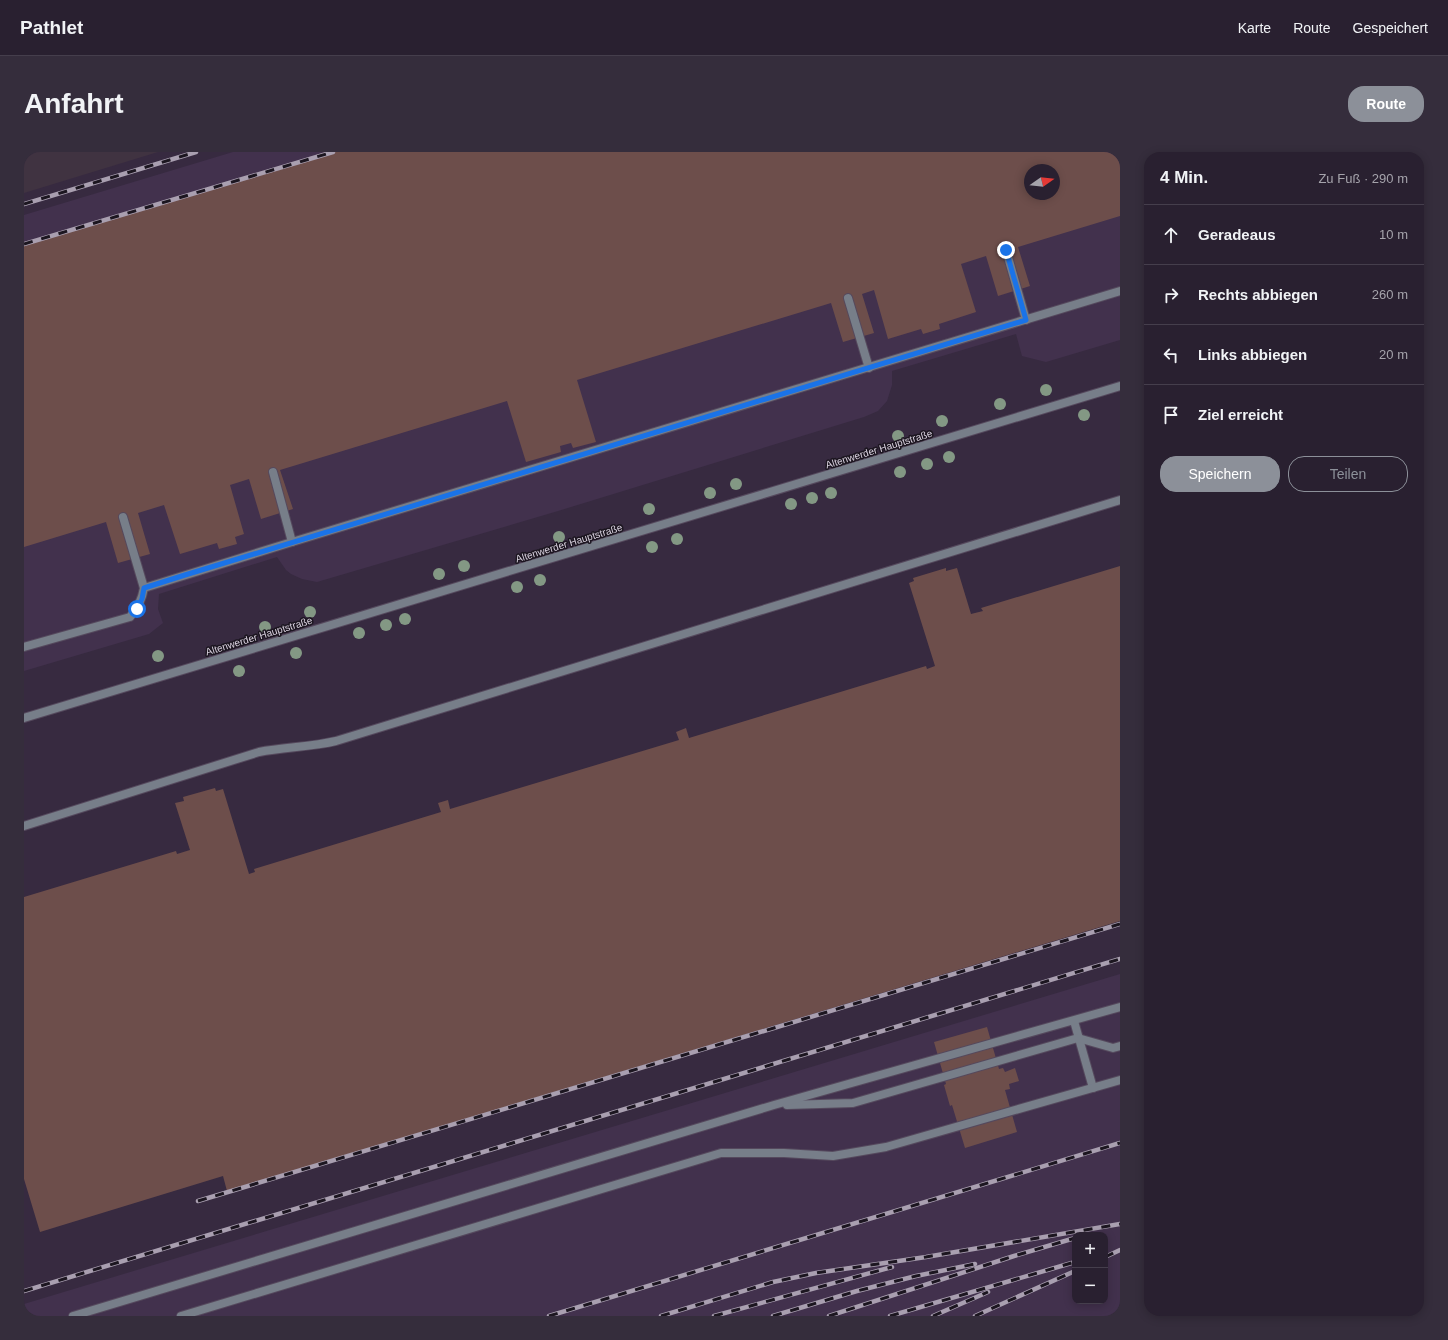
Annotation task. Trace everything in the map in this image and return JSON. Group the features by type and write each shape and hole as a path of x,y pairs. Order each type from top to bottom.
{"street":[{"path":"1006,250 1026,320"},
{"path":"144,588 1120,291"},
{"path":"848,298 869,368"},
{"name":"Altenwerder Hauptstraße","path":"24,718 1120,386"},
{"path":"272,472 292,542"},
{"path":"24,826 259,752 279,748 316,746 336,741 1120,500"},
{"path":"24,648 130,617 137,609 142,599 144,588 123,517"},
{"path":"73,1316 774,1105 1120,1007"},
{"path":"1074,1021 1093,1088"},
{"path":"774,1105 854,1103 1078,1038 1113,1048 1120,1046"},
{"path":"181,1316 721,1153 784,1153 833,1156 886,1147 1120,1080"}],"shaded area":[{"path":"24,152 158,152 24,193"},
{"path":"233,152 1120,152 1120,340 1046,362 1022,356 1016,334 892,371 892,385 887,401 878,411 864,417 558,511 317,582 302,579 291,574 286,570 277,557 159,594 158,609 163,623 149,634 24,671 24,215"},
{"path":"1120,974 1120,1316 24,1316 24,1304"}],"building":[{"path":"326,152 1120,152 1120,216 1018,247 1030,286 998,296 986,256 961,264 976,312 939,324 940,329 923,334 921,329 888,339 874,290 862,294 874,333 843,342 831,303 577,380 596,442 573,448 571,443 560,446 561,452 526,462 507,401 280,470 293,509 261,519 249,479 230,485 244,534 235,537 237,544 219,549 217,543 180,554 164,505 138,513 150,554 118,563 106,522 24,547 24,244"},
{"path":"1120,566 1120,921 227,1191 223,1176 40,1232 24,1179 24,897 176,851 177,854 190,850 175,803 184,801 183,797 215,788 216,791 223,789 249,874 255,872 254,869 441,812 438,803 448,800 450,809 679,740 676,732 686,728 689,738 926,666 927,669 935,666 909,583 914,581 913,578 946,568 946,571 957,568 971,614 983,611 981,608"},
{"path":"987,1027 999,1069 1003,1068 1005,1072 1015,1068 1019,1081 1009,1084 1010,1089 1005,1090 1017,1132 965,1148 952,1105 950,1106 944,1085 946,1084 934,1042"}],"railway":[{"path":"24,204 196,152"},
{"path":"24,244 333,152"},
{"path":"198,1201 1120,924"},
{"path":"24,1291 1120,959"},
{"path":"549,1316 1120,1143"},
{"path":"661,1316 773,1282 816,1273 926,1257 1120,1224"},
{"path":"829,1316 1014,1256 1072,1239"},
{"path":"1108,1256 1120,1250"},
{"path":"890,1316 1072,1263"},
{"path":"773,1316 857,1291 916,1276 975,1264"},
{"path":"714,1316 892,1267"},
{"path":"975,1316 1072,1272"},
{"path":"933,1316 988,1292"}],"route":[{"path":"137,609 142,599 144,588 1026,320 1006,250"}]}
